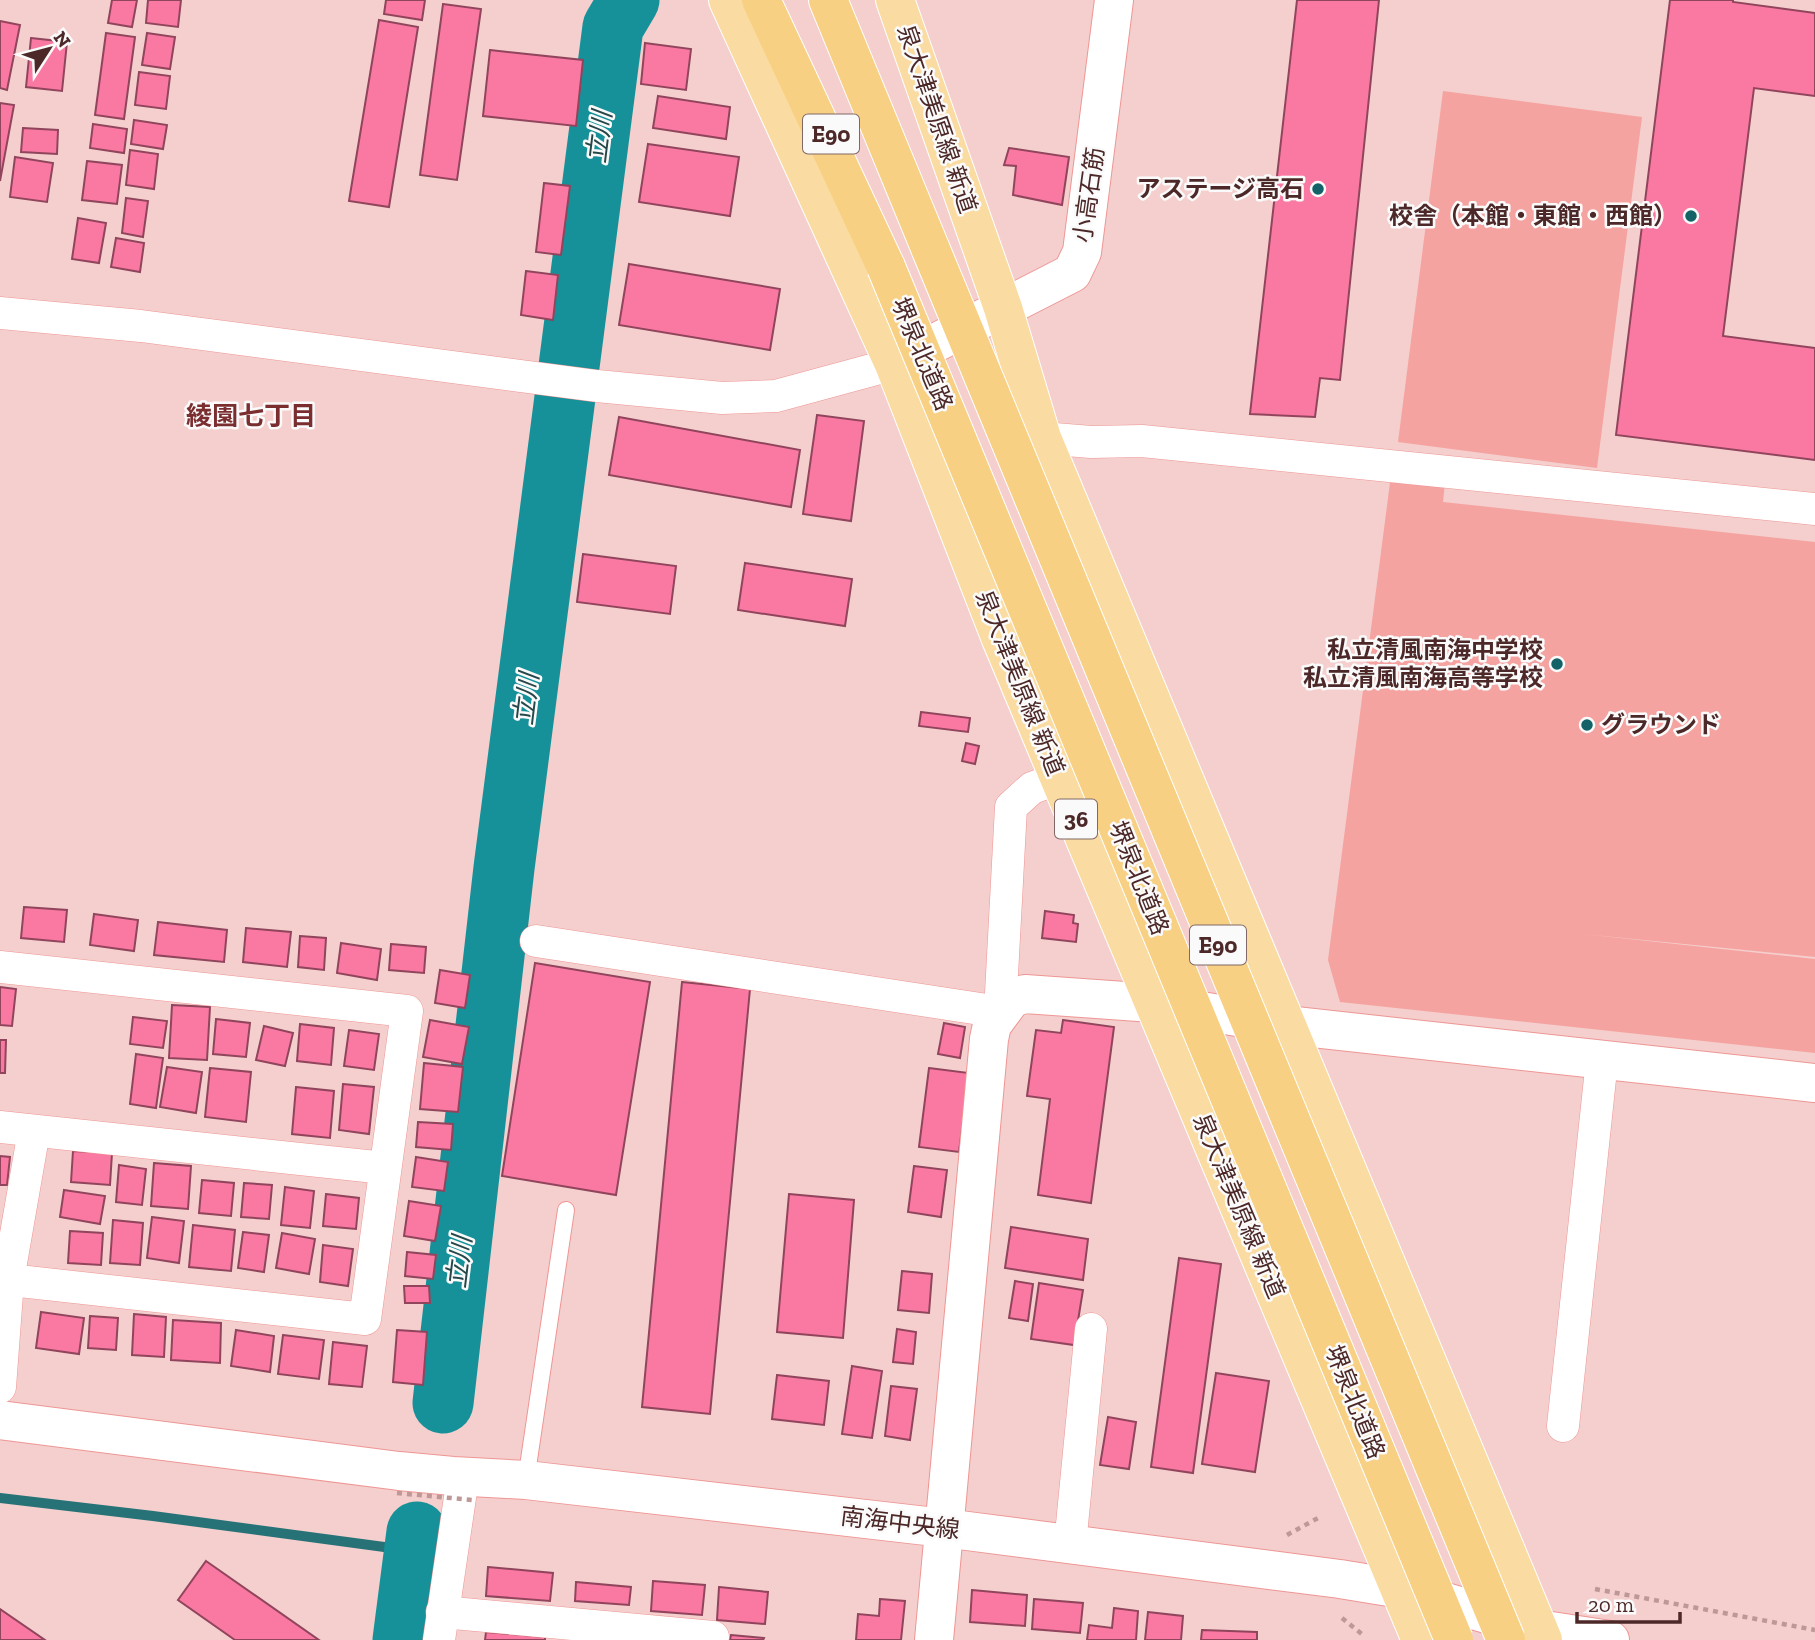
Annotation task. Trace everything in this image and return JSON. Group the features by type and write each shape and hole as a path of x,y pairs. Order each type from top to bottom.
{"highway":[{"path":"761,0 886,267"},
{"name":"堺泉北道路","path":"775,0 1454,1640"},
{"name":"堺泉北道路","path":"828,0 931,250 1529,1636"},
{"path":"848,0 931,250"}],"main road":[{"name":"泉大津美原線 新道","path":"728,0 894,364 1001,639 1421,1640"},
{"name":"泉大津美原線 新道","path":"895,0 1003,307 1042,438 1286,1025 1529,1636"}],"street":[{"name":"小高石筋","path":"894,364 1072,273 1082,252 1114,0"},
{"path":"0,313 141,326 597,386 722,398 776,396 894,364"},
{"path":"1042,438 1091,442 1142,441 1815,509"},
{"path":"1000,1013 1011,807 1032,788 1059,778"},
{"path":"536,941 1000,1013"},
{"path":"0,967 407,1011 365,1318 4,1280"},
{"path":"933,1640 989,1040 992,1025 1012,998 1026,994 1153,1003 1286,1025 1815,1083"},
{"path":"1563,1426 1602,1060"},
{"path":"0,1127 385,1168"},
{"path":"0,1387 4,1280 34,1130"},
{"path":"1070,1545 1091,1329"},
{"name":"南海中央線","path":"0,1420 398,1482 463,1484 526,1480 944,1528 1340,1578 1401,1589 1529,1636"},
{"path":"463,1484 441,1626 713,1637"},
{"path":"1529,1636 1610,1640"}],"lane":[{"path":"526,1480 566,1210"}],"path":[{"path":"398,1482 463,1484"},
{"path":"1595,1589 1815,1630"}],"shaded area":[{"path":"1443,91 1642,117 1597,468 1398,442"},
{"name":"グラウンド","path":"1391,475 1445,483 1443,502 1815,542 1815,957 1583,934 1815,959 1815,1053 1340,1002 1328,960"}],"building":[{"path":"112,0 137,0 132,27 108,23"},
{"path":"148,0 181,0 178,27 146,23"},
{"path":"386,0 425,0 422,20 384,14"},
{"name":"アステージ高石","path":"1297,0 1379,0 1340,380 1320,378 1315,417 1250,414"},
{"name":"校舎（本館・東館・西館）","path":"1670,0 1733,0 1815,13 1815,96 1754,88 1723,336 1815,348 1815,460 1616,435"},
{"path":"443,4 481,9 457,180 420,175"},
{"path":"379,20 418,27 389,207 349,201"},
{"path":"0,21 20,25 7,90 0,88"},
{"path":"106,33 135,37 124,119 95,115"},
{"path":"147,33 175,37 170,69 142,65"},
{"path":"31,38 67,42 62,91 26,87"},
{"path":"645,43 691,49 686,90 641,84"},
{"path":"490,50 583,60 576,126 483,116"},
{"path":"139,72 170,76 166,109 135,105"},
{"path":"658,96 730,107 726,139 653,128"},
{"path":"0,103 14,105 0,181"},
{"path":"134,120 167,125 163,149 131,144"},
{"path":"93,124 127,129 124,153 90,148"},
{"path":"23,128 58,130 57,154 21,152"},
{"path":"648,144 739,157 730,216 639,202"},
{"path":"1009,148 1069,157 1062,205 1013,195 1016,166 1004,165"},
{"path":"130,150 158,154 154,189 126,185"},
{"path":"15,157 53,163 47,202 10,197"},
{"path":"87,161 122,165 117,204 82,200"},
{"path":"544,183 570,186 561,255 536,252"},
{"path":"126,198 148,201 143,237 122,233"},
{"path":"78,218 106,223 99,263 72,259"},
{"path":"116,238 144,243 140,272 111,267"},
{"path":"629,264 780,289 770,350 619,325"},
{"path":"526,271 558,275 553,320 521,315"},
{"path":"817,415 864,421 851,521 803,514"},
{"path":"619,417 800,450 791,507 609,475"},
{"path":"583,554 676,566 670,614 577,602"},
{"path":"745,563 852,579 845,626 738,610"},
{"path":"921,712 970,718 968,732 919,726"},
{"path":"966,743 979,746 975,764 962,761"},
{"path":"24,907 67,910 64,942 21,938"},
{"path":"1045,911 1074,915 1073,923 1078,924 1076,942 1042,938"},
{"path":"94,914 138,920 134,951 90,945"},
{"path":"158,922 227,930 224,962 154,955"},
{"path":"246,928 291,932 287,967 243,962"},
{"path":"300,936 326,938 324,970 298,967"},
{"path":"341,943 381,949 377,980 337,973"},
{"path":"391,944 426,947 424,973 389,970"},
{"path":"535,963 650,982 616,1195 502,1176"},
{"path":"440,970 470,975 465,1008 435,1003"},
{"path":"682,982 750,989 710,1414 642,1407"},
{"path":"0,987 16,989 12,1026 0,1025"},
{"path":"172,1005 210,1007 207,1060 169,1058"},
{"path":"133,1017 167,1021 163,1048 130,1044"},
{"path":"216,1019 250,1023 246,1057 213,1054"},
{"path":"430,1020 469,1027 462,1064 423,1057"},
{"path":"1063,1020 1114,1027 1091,1203 1038,1195 1050,1099 1027,1096 1036,1030 1061,1033"},
{"path":"944,1023 965,1027 960,1058 938,1054"},
{"path":"300,1024 334,1028 331,1065 297,1061"},
{"path":"264,1026 293,1033 285,1066 256,1060"},
{"path":"349,1030 379,1034 374,1070 344,1066"},
{"path":"0,1040 6,1040 5,1073 0,1073"},
{"path":"136,1054 163,1058 156,1108 130,1104"},
{"path":"424,1063 463,1067 458,1112 420,1109"},
{"path":"167,1067 202,1072 196,1113 160,1107"},
{"path":"210,1068 251,1072 246,1122 205,1117"},
{"path":"929,1068 969,1073 959,1152 919,1147"},
{"path":"343,1084 374,1087 369,1134 339,1130"},
{"path":"296,1087 334,1091 330,1138 292,1134"},
{"path":"418,1122 453,1124 451,1150 416,1147"},
{"path":"73,1151 112,1153 110,1185 71,1182"},
{"path":"0,1156 10,1157 7,1185 0,1185"},
{"path":"416,1157 448,1162 444,1191 412,1187"},
{"path":"154,1163 191,1166 188,1209 151,1206"},
{"path":"119,1165 146,1169 142,1205 116,1202"},
{"path":"914,1166 947,1170 941,1217 908,1212"},
{"path":"202,1180 234,1183 231,1216 199,1213"},
{"path":"244,1183 272,1185 269,1219 241,1217"},
{"path":"285,1187 314,1191 310,1228 281,1225"},
{"path":"64,1190 105,1196 100,1224 60,1217"},
{"path":"326,1194 359,1198 356,1229 323,1226"},
{"path":"789,1194 854,1200 843,1338 777,1332"},
{"path":"409,1201 441,1206 435,1241 404,1236"},
{"path":"152,1217 184,1221 179,1263 147,1258"},
{"path":"113,1220 143,1223 140,1265 110,1263"},
{"path":"193,1225 235,1230 231,1271 189,1267"},
{"path":"1011,1227 1088,1239 1083,1280 1005,1268"},
{"path":"70,1231 103,1233 101,1265 68,1263"},
{"path":"243,1232 269,1235 264,1272 238,1268"},
{"path":"282,1233 315,1239 309,1274 276,1268"},
{"path":"323,1245 353,1249 348,1286 320,1282"},
{"path":"407,1252 436,1255 433,1279 405,1276"},
{"path":"1179,1258 1221,1264 1193,1473 1151,1467"},
{"path":"902,1271 932,1274 929,1313 898,1310"},
{"path":"1015,1281 1033,1284 1028,1321 1009,1318"},
{"path":"1039,1283 1083,1290 1074,1345 1031,1339"},
{"path":"404,1286 429,1286 430,1303 405,1303"},
{"path":"41,1312 84,1318 79,1354 36,1348"},
{"path":"134,1314 166,1317 164,1357 132,1355"},
{"path":"90,1316 118,1318 116,1350 88,1348"},
{"path":"173,1320 221,1323 220,1363 171,1360"},
{"path":"897,1329 916,1332 913,1364 893,1362"},
{"path":"236,1330 274,1336 270,1372 231,1366"},
{"path":"397,1330 427,1332 423,1385 393,1382"},
{"path":"283,1335 324,1340 319,1379 278,1374"},
{"path":"333,1342 367,1346 362,1387 329,1384"},
{"path":"852,1366 882,1371 872,1438 842,1434"},
{"path":"1216,1373 1269,1381 1255,1472 1202,1464"},
{"path":"777,1375 829,1381 824,1425 772,1419"},
{"path":"891,1386 917,1389 910,1440 885,1436"},
{"path":"1108,1417 1136,1422 1129,1469 1100,1465"},
{"path":"206,1561 319,1640 235,1640 178,1600"},
{"path":"488,1567 553,1573 550,1601 486,1596"},
{"path":"653,1581 705,1585 702,1615 651,1611"},
{"path":"576,1582 631,1587 629,1605 575,1601"},
{"path":"719,1587 768,1592 765,1624 717,1620"},
{"path":"972,1590 1027,1595 1025,1626 970,1622"},
{"path":"880,1599 905,1601 901,1640 856,1640 858,1614 879,1616"},
{"path":"1034,1599 1083,1603 1080,1633 1032,1629"},
{"path":"1114,1608 1138,1611 1136,1640 1087,1640 1089,1625 1112,1628"},
{"path":"0,1609 45,1640 0,1640"},
{"path":"1148,1612 1183,1616 1181,1640 1145,1640"},
{"path":"1202,1630 1257,1632 1257,1640 1201,1640"},
{"path":"486,1632 545,1637 545,1640 485,1640"},
{"path":"731,1635 764,1638 730,1640"}],"waterway":[{"name":"立川","path":"443,1403 504,868 613,27 629,0"},
{"path":"0,1498 414,1551"},
{"name":"立川","path":"403,1640 417,1532"}],"place":[{"name":"アステージ高石","path":"1318,189"},
{"name":"校舎（本館・東館・西館）","path":"1691,216"},
{"name":"私立清風南海中学校 私立清風南海高等学校","path":"1557,664"},
{"name":"グラウンド","path":"1587,725"}],"district":[{"name":"綾園七丁目","path":"251,416"}]}
